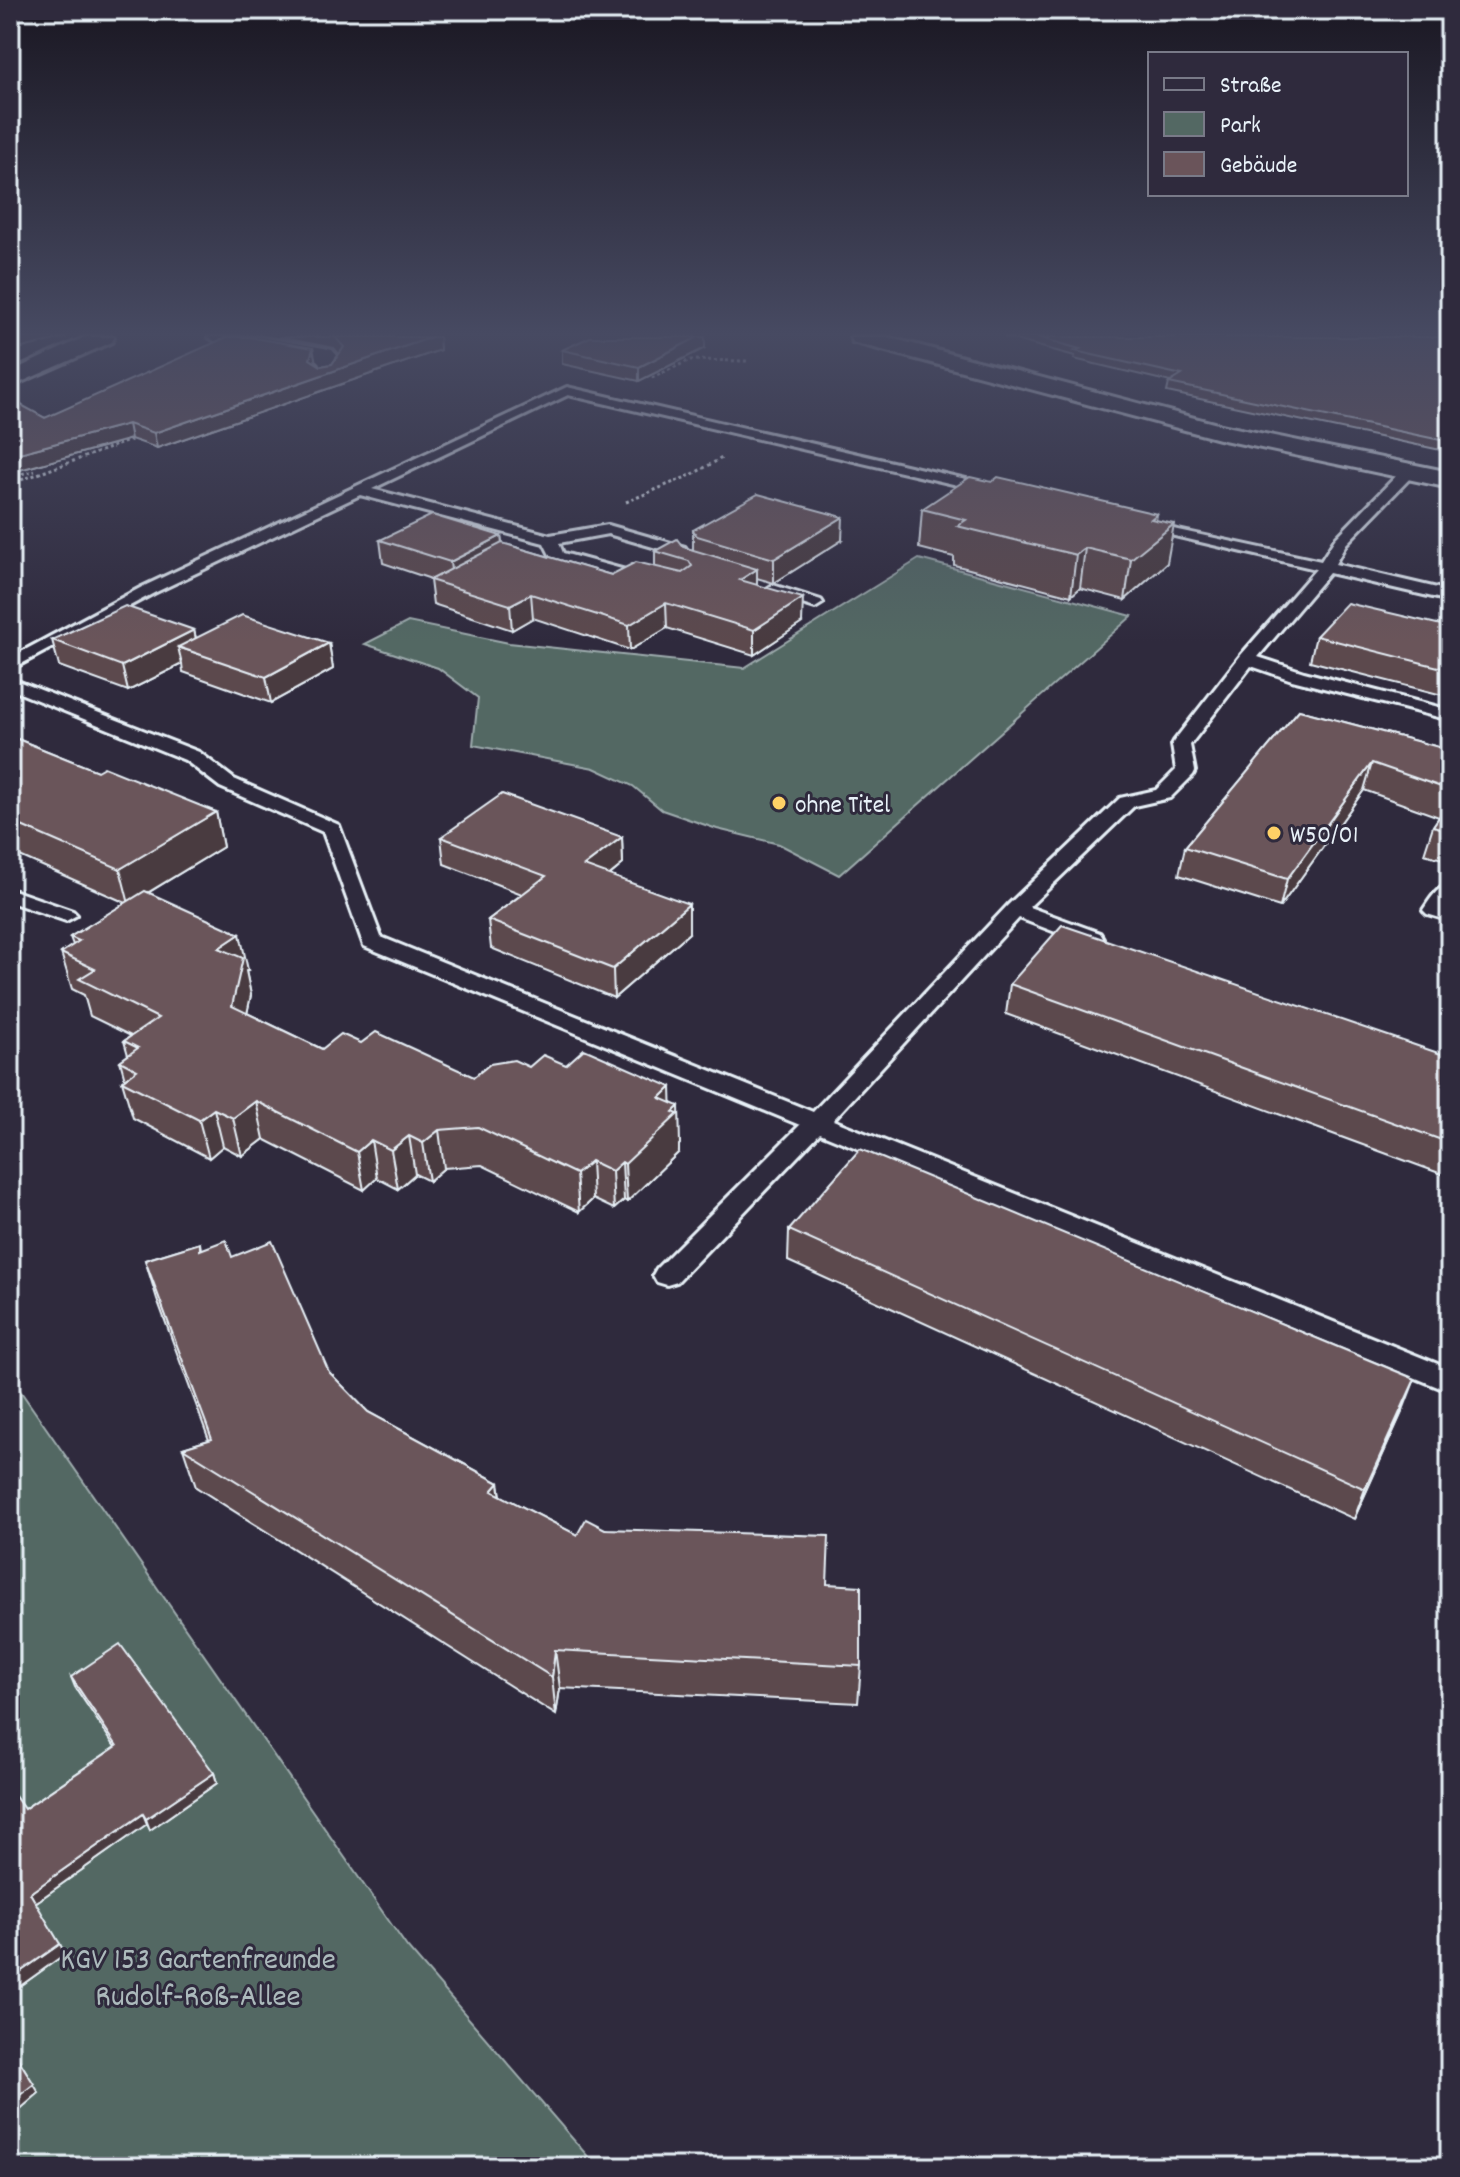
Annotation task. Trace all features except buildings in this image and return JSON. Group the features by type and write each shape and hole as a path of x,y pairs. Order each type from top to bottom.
{"street":[{"path":"1250,439 1450,480"}],"lane":[{"path":"10,665 148,590 467,439"},
{"path":"772,439 1000,491"},
{"path":"667,1275 818,1121 1015,909 1127,802 1163,794 1186,771 1181,745 1247,659 1325,568 1340,542 1408,472"},
{"path":"358,490 550,540 608,529 680,550 689,565 703,569"},
{"path":"1122,520 1450,596"},
{"path":"550,540 557,556 655,583"},
{"path":"617,572 662,545"},
{"path":"759,586 815,603"},
{"path":"1247,659 1298,676 1450,715"},
{"path":"10,683 192,756 227,783 332,829 372,941 1450,1381"},
{"path":"1448,891 1434,910 1450,915"},
{"path":"10,895 66,915"},
{"path":"1015,909 1117,947"}],"path":[{"path":"10,484 133,439"},
{"path":"621,504 691,475 756,439"},
{"path":"10,476 52,468"}],"green space":[{"path":"919,559 1132,616 839,875 779,844 717,829 662,810 633,786 594,768 473,745 478,698 438,668 365,644 408,622 509,643 744,668"},
{"name":"KGV 153 Gartenfreunde Rudolf-Roß-Allee","path":"10,1376 407,1947 597,2167 10,2167"}],"place":[{"name":"ohne Titel","path":"779,803"},
{"name":"W50/01","path":"1274,833"}]}
